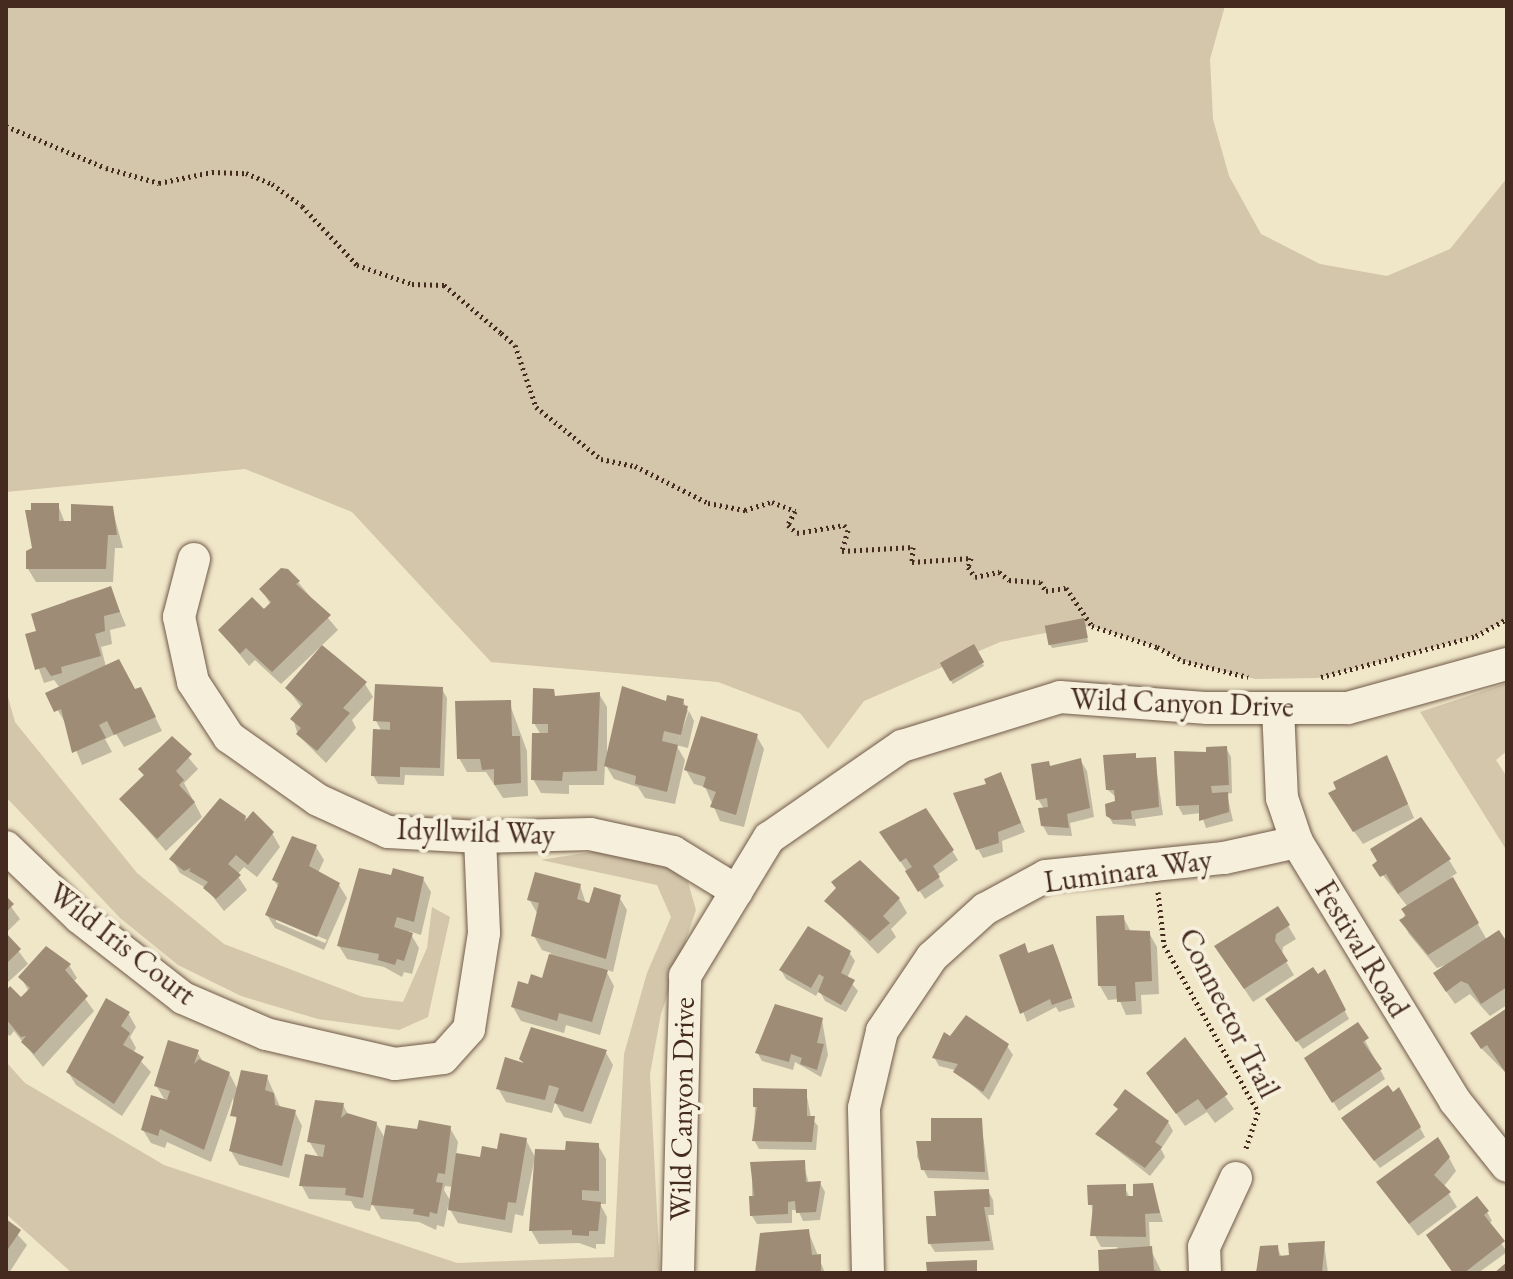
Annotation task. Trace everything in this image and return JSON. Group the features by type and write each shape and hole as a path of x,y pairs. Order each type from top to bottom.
{"street":[{"name":"Idyllwild Way","path":"194,559 179,617 193,682 229,737 318,800 388,832 480,837 590,834 673,852 737,891"},
{"name":"Wild Canyon Drive","path":"678,1273 685,976 769,838 902,746 1060,697 1278,708 1348,708 1507,664"},
{"name":"Festival Road","path":"1278,708 1282,798 1297,842 1455,1101 1507,1166"},
{"name":"Wild Iris Court","path":"6,847 79,917 183,998 266,1034 395,1064 443,1058 469,1029 484,933 480,837"},
{"name":"Luminara Way","path":"868,1273 864,1108 882,1031 932,957 985,909 1046,876 1224,858 1297,842"},
{"path":"1205,1273 1204,1247 1236,1178"}],"path":[{"path":"6,126 106,168 159,183 212,172 246,173 272,184 302,206 357,265 412,284 444,285 515,345 536,407 601,459 635,466 708,503 745,510 772,502 795,511 788,525 797,533 844,525 848,530 842,551 913,547 912,562 971,558 968,567 975,577 999,572 1009,580 1040,582 1046,591 1066,588 1092,626 1157,647 1183,661 1255,679"},
{"path":"1318,678 1476,636 1507,619"},
{"name":"Connector Trail","path":"1155,864 1164,945 1258,1112 1236,1178"}],"shaded area":[{"path":"6,6 1225,6 1210,59 1213,119 1229,176 1261,234 1320,264 1387,276 1450,249 1507,178 1507,619 1476,636 1318,678 1255,679 1183,661 1157,647 1092,626 1040,634 1000,642 864,701 828,749 800,713 718,682 491,662 352,512 245,469 6,492"},
{"path":"1507,683 1507,751 1496,760 1507,777 1507,851 1420,712"},
{"path":"6,690 15,722 137,873 224,944 363,997 403,1002 427,948 432,907 450,917 428,1017 399,1030 318,1019 241,996 178,965 120,918 6,797"},
{"path":"603,850 669,868 688,882 696,910 661,1014 650,1074 660,1273 72,1273 6,1214 6,1062 25,1083 164,1165 457,1263 614,1257 624,1054 647,973 671,917 657,885 541,860"}],"building":[{"path":"31,503 59,503 59,521 71,521 71,504 113,506 117,535 108,535 106,569 26,569 26,551 32,548 25,510 31,510"},
{"path":"281,568 288,569 300,581 296,584 331,615 272,672 246,648 240,654 218,630 252,597 264,609 271,602 259,589"},
{"path":"111,586 120,612 104,616 105,631 95,634 101,656 61,667 62,673 51,676 45,667 35,670 25,634 36,631 31,614"},
{"path":"1084,618 1088,638 1049,645 1045,626"},
{"path":"974,644 984,662 950,681 940,663"},
{"path":"322,645 367,682 343,708 350,713 317,751 296,734 301,728 290,719 303,704 285,688"},
{"path":"119,659 135,689 141,687 156,717 114,735 107,721 99,725 106,738 72,753 61,709 54,712 45,693"},
{"path":"375,684 443,687 440,768 400,767 400,777 371,776 373,729 390,730 390,722 373,721"},
{"path":"622,686 666,701 667,695 684,699 683,705 688,706 681,735 664,731 662,741 678,745 667,792 635,784 636,776 604,766"},
{"path":"533,688 554,689 555,696 600,692 597,771 563,772 562,781 531,780 532,733 548,733 548,724 532,724"},
{"path":"511,700 512,736 520,736 521,783 494,785 494,769 482,770 480,759 457,759 455,701"},
{"path":"701,716 758,734 736,815 710,807 716,792 703,787 706,777 684,770"},
{"path":"172,736 192,754 176,771 184,780 179,785 195,802 157,839 119,799 144,775 138,769"},
{"path":"1227,746 1229,785 1211,786 1212,793 1228,792 1229,812 1199,821 1199,805 1176,806 1174,751 1206,752 1206,747"},
{"path":"1136,753 1136,758 1156,757 1159,807 1131,811 1132,819 1113,820 1106,816 1105,804 1115,801 1114,790 1106,790 1103,755"},
{"path":"1387,755 1408,804 1353,832 1328,793 1336,789 1333,782"},
{"path":"1081,758 1090,808 1067,814 1069,828 1041,826 1038,808 1048,807 1047,798 1036,800 1031,764 1049,761 1050,766"},
{"path":"1001,772 1021,823 998,832 999,843 976,850 953,793 986,784 984,779"},
{"path":"220,798 246,816 244,822 253,811 274,832 248,865 236,855 228,864 241,875 216,899 203,888 208,882 189,871 191,868 184,871 169,859"},
{"path":"926,808 954,850 933,866 940,877 918,892 905,871 912,867 906,858 900,862 879,832"},
{"path":"1421,817 1451,859 1398,894 1386,874 1380,877 1372,865 1377,861 1370,849"},
{"path":"292,836 317,845 309,866 340,883 317,937 265,915 279,883 272,880"},
{"path":"860,860 900,898 883,916 890,923 870,941 824,901 836,888 831,882"},
{"path":"359,868 391,875 393,868 424,877 414,922 397,917 394,927 413,933 404,961 397,959 395,965 378,960 379,954 337,946"},
{"path":"535,872 581,884 577,899 589,903 594,887 621,895 606,959 531,936 539,903 527,900"},
{"path":"1453,877 1479,923 1428,955 1399,920 1406,916 1401,909"},
{"path":"6,896 14,904 6,912"},
{"path":"1278,906 1290,925 1276,934 1275,941 1288,961 1244,989 1214,946"},
{"path":"1124,915 1125,930 1150,931 1152,981 1135,982 1136,1001 1117,1002 1116,986 1098,986 1096,916"},
{"path":"808,926 851,951 841,973 855,980 841,1005 818,992 824,977 819,974 811,988 779,970"},
{"path":"1499,930 1507,942 1507,987 1481,1004 1468,984 1461,981 1446,992 1433,973"},
{"path":"6,933 21,949 6,964"},
{"path":"1025,943 1028,953 1053,944 1072,998 1052,1005 1050,999 1020,1014 999,955"},
{"path":"46,946 71,964 65,970 88,996 34,1054 21,1042 26,1036 21,1037 6,1019 6,991 10,986 21,997 30,988 18,977"},
{"path":"549,954 608,970 592,1022 559,1013 557,1021 511,1007 518,981 528,984 531,974 542,978"},
{"path":"1313,967 1318,974 1325,969 1346,1010 1296,1042 1265,999"},
{"path":"106,998 130,1012 121,1026 130,1033 123,1045 144,1057 114,1104 66,1072"},
{"path":"775,1004 823,1018 817,1043 824,1044 817,1070 800,1064 802,1058 791,1054 789,1062 755,1053"},
{"path":"1507,1008 1507,1075 1487,1045 1481,1049 1470,1033"},
{"path":"966,1015 1009,1044 983,1092 953,1072 958,1064 932,1058 944,1032 950,1036"},
{"path":"1358,1022 1369,1038 1363,1042 1382,1069 1332,1103 1304,1058"},
{"path":"531,1027 607,1050 583,1112 554,1103 559,1088 549,1085 545,1100 496,1089 505,1057 524,1063 519,1059"},
{"path":"1185,1037 1228,1094 1206,1110 1198,1099 1176,1114 1146,1073"},
{"path":"168,1040 199,1050 194,1064 199,1059 230,1072 204,1150 160,1129 158,1136 141,1130 151,1095 167,1100 170,1091 154,1086"},
{"path":"241,1070 268,1075 265,1090 274,1093 275,1105 296,1110 282,1166 229,1151 237,1117 230,1116"},
{"path":"1388,1085 1393,1092 1399,1087 1421,1127 1374,1161 1341,1118"},
{"path":"753,1088 807,1089 807,1116 815,1116 812,1142 752,1141 757,1107 753,1107"},
{"path":"1125,1089 1169,1121 1155,1142 1162,1147 1145,1168 1095,1134 1118,1109 1113,1105"},
{"path":"315,1100 344,1103 341,1118 347,1113 377,1122 363,1198 345,1195 346,1188 299,1186 305,1154 323,1157 325,1145 307,1142"},
{"path":"931,1118 982,1118 985,1172 921,1170 916,1141 931,1141"},
{"path":"419,1120 451,1126 445,1174 438,1173 436,1182 443,1183 437,1214 430,1212 429,1217 413,1214 414,1209 371,1205 386,1125 417,1129"},
{"path":"500,1133 527,1138 516,1203 508,1202 505,1220 448,1210 456,1153 480,1157 482,1146 497,1149"},
{"path":"1438,1137 1450,1157 1434,1175 1451,1192 1409,1224 1376,1182"},
{"path":"566,1141 599,1143 599,1191 582,1190 582,1200 601,1202 598,1231 589,1231 589,1236 572,1235 572,1230 529,1231 535,1149 565,1150"},
{"path":"805,1160 806,1182 821,1181 816,1212 796,1213 795,1201 788,1202 788,1214 750,1216 749,1196 754,1196 750,1162"},
{"path":"1153,1183 1160,1213 1145,1214 1146,1237 1090,1236 1093,1205 1088,1205 1087,1185 1126,1184 1126,1196 1133,1196 1133,1184"},
{"path":"989,1189 990,1207 984,1207 990,1241 928,1244 926,1216 936,1216 934,1191"},
{"path":"1477,1196 1489,1211 1484,1215 1505,1241 1464,1273 1453,1273 1426,1235"},
{"path":"6,1219 21,1230 6,1252"},
{"path":"809,1229 812,1255 821,1254 821,1273 755,1273 760,1233"},
{"path":"1325,1241 1322,1273 1256,1273 1260,1246 1278,1245 1279,1256 1289,1255 1288,1243"},
{"path":"1152,1246 1154,1270 1163,1273 1099,1273 1098,1250"},
{"path":"977,1260 977,1273 927,1273 926,1262"},
{"path":"1507,1262 1507,1273 1494,1273"}]}
